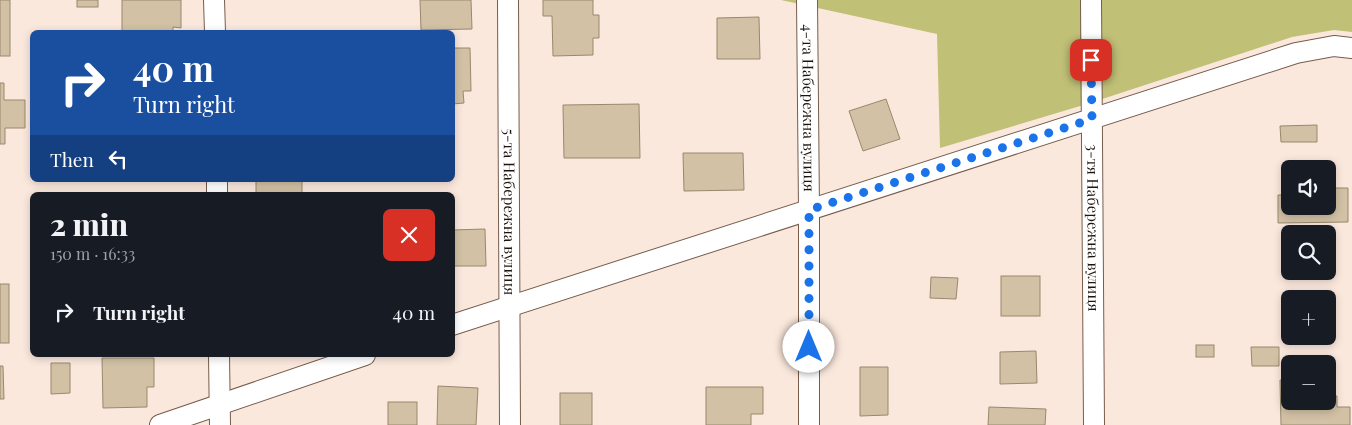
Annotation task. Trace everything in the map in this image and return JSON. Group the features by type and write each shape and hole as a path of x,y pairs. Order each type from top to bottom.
{"street":[{"path":"214,0 215,30"},
{"name":"5-та Набережна вулиця","path":"508,0 510,425"},
{"name":"4-та Набережна вулиця","path":"807,0 809,425"},
{"name":"3-тя Набережна вулиця","path":"1091,0 1094,425"},
{"path":"455,324 1296,53 1334,46 1352,48"},
{"path":"219,357 220,425"},
{"path":"160,425 359,357"}],"shaded area":[{"path":"781,0 1352,0 1352,32 1334,30 1292,37 1087,104 940,148 937,34"}],"building":[{"path":"0,0 10,0 10,56 0,56"},
{"path":"77,0 98,0 98,7 77,7"},
{"path":"122,0 181,0 181,28 173,27 173,30 122,30"},
{"path":"420,0 471,0 472,29 421,30"},
{"path":"543,0 593,0 593,15 599,15 599,38 593,38 593,55 553,56 552,16 543,16"},
{"path":"759,17 760,59 717,59 717,18"},
{"path":"455,48 470,48 471,91 463,91 464,103 455,104"},
{"path":"0,83 4,83 4,100 25,100 25,128 5,128 5,144 0,144"},
{"path":"886,99 900,139 863,151 849,111"},
{"path":"639,104 640,158 564,158 563,105"},
{"path":"1317,125 1317,142 1281,142 1280,126"},
{"path":"683,153 743,153 744,190 684,191"},
{"path":"256,182 302,182 302,192 256,192"},
{"path":"1336,188 1348,188 1348,222 1278,223 1278,195 1281,195 1281,215 1336,215"},
{"path":"485,229 486,266 455,266 455,230"},
{"path":"1001,276 1040,276 1040,316 1001,316"},
{"path":"931,277 958,278 956,299 930,298"},
{"path":"0,284 9,284 9,343 0,343"},
{"path":"1196,345 1214,345 1214,357 1196,357"},
{"path":"1251,347 1279,347 1279,366 1252,366"},
{"path":"1036,351 1037,383 1000,384 1000,352"},
{"path":"102,358 154,358 154,387 147,387 147,407 103,408"},
{"path":"51,363 70,363 70,393 51,394"},
{"path":"0,366 3,366 4,399 0,399"},
{"path":"860,367 888,367 888,415 860,416"},
{"path":"1280,380 1281,410 1336,410 1337,396 1337,407 1350,407 1350,425 1281,425"},
{"path":"438,386 478,388 476,425 437,425"},
{"path":"706,387 763,387 763,414 751,414 751,425 706,425"},
{"path":"560,393 592,393 592,425 560,425"},
{"path":"388,402 417,402 417,425 388,425"},
{"path":"989,407 1046,409 1045,425 988,425"}],"route":[{"path":"809,347 809,210 1092,119 1091,60"}]}
